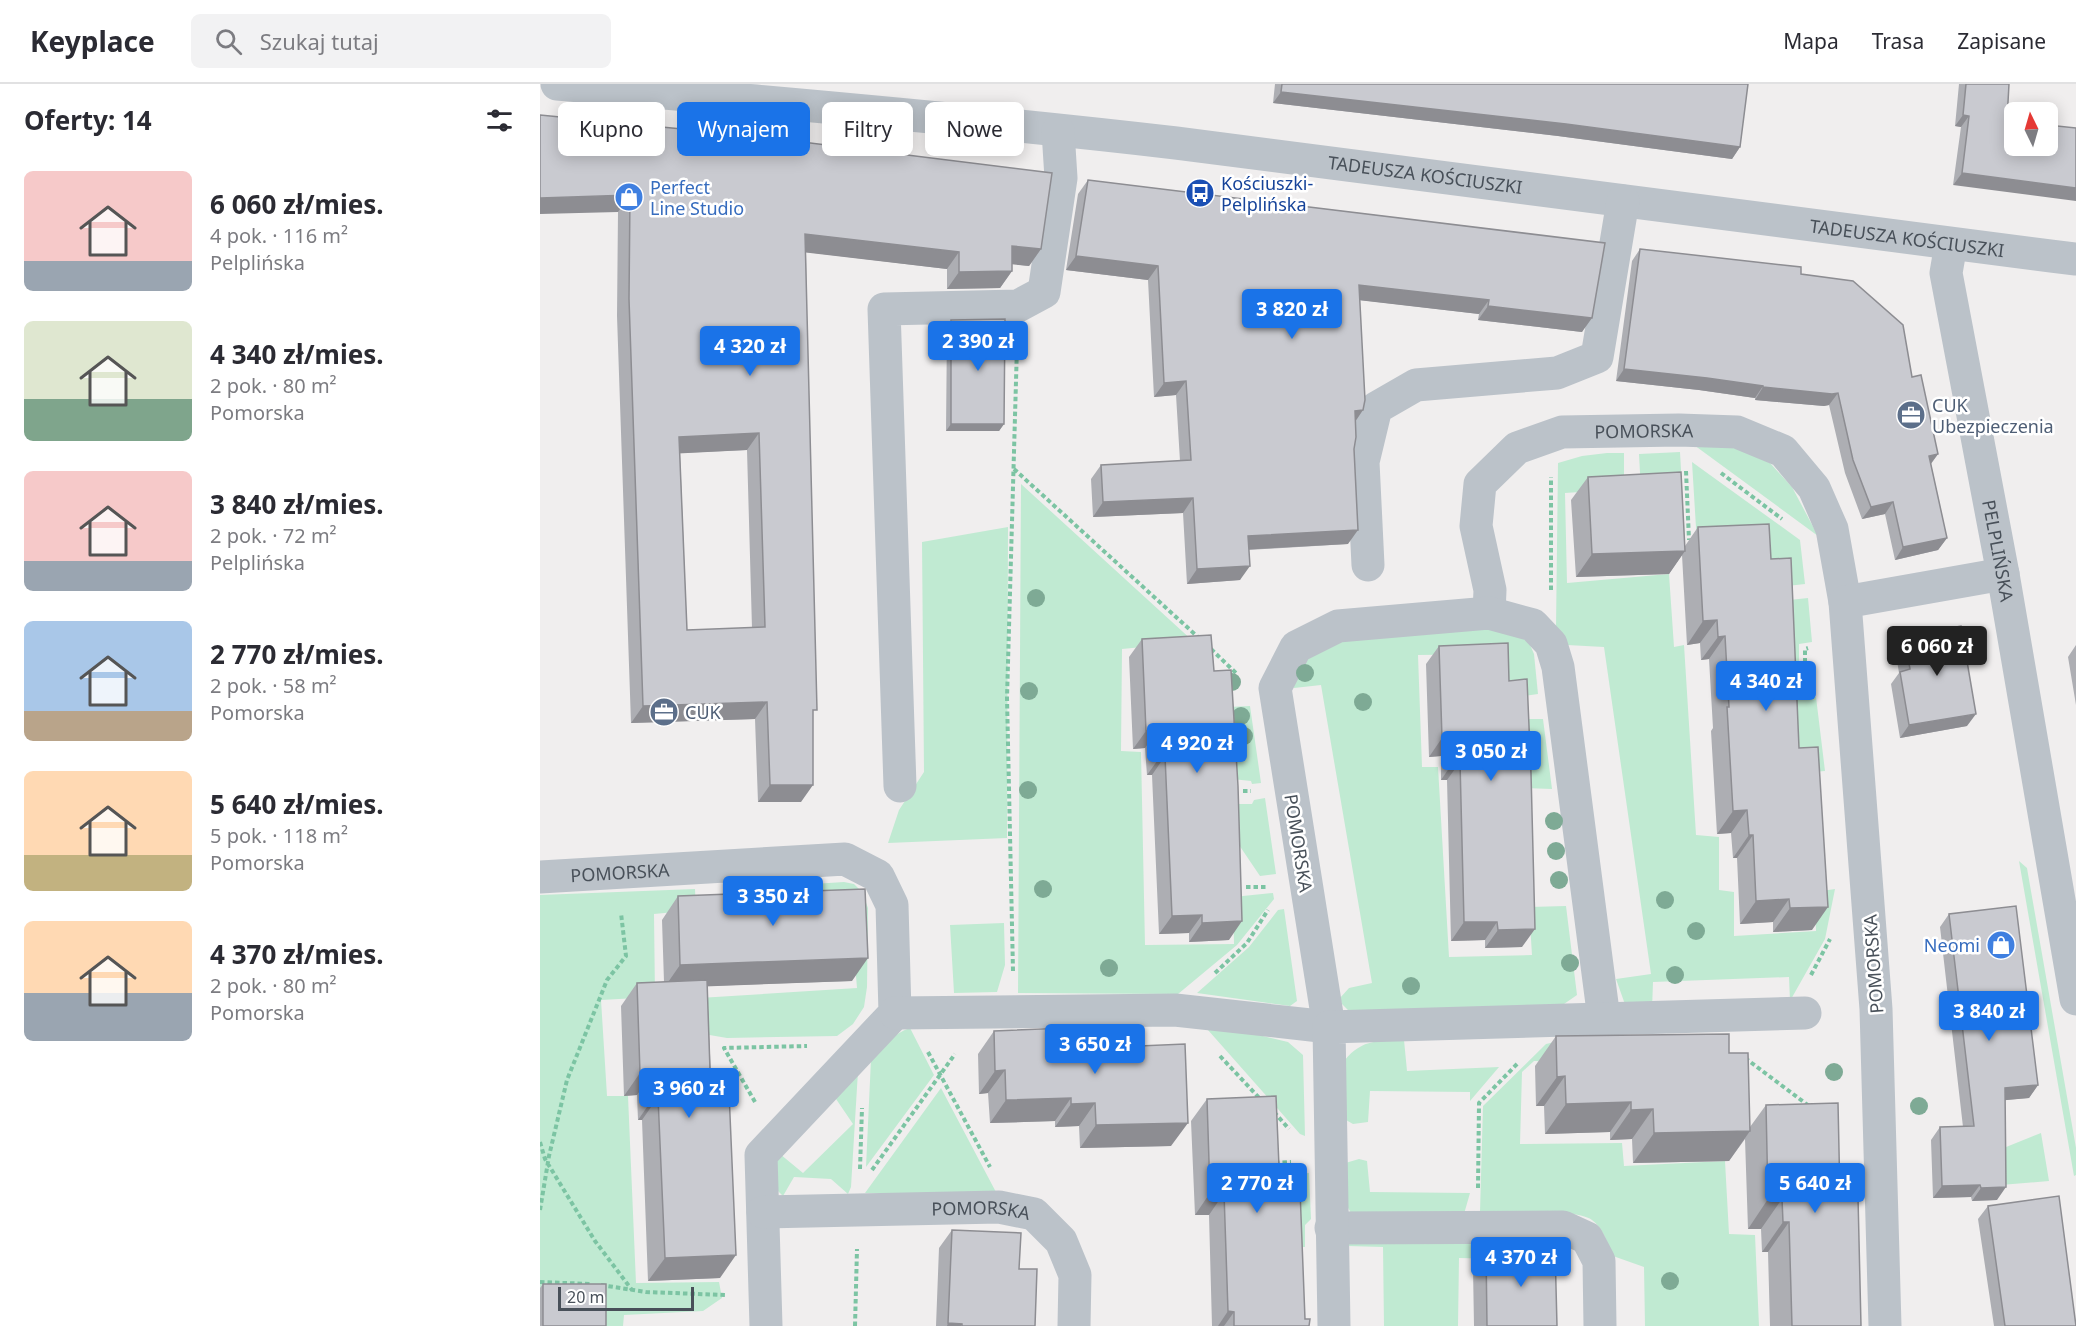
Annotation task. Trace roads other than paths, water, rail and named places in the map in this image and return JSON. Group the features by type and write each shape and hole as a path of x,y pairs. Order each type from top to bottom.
{"street":[{"name":"TADEUSZA KOŚCIUSZKI","path":"557,84 674,89 1174,143 2076,259"},
{"path":"900,786 884,309 1018,306 1044,292 1061,178 1058,131"},
{"path":"1368,565 1363,462 1376,408 1416,385 1557,373 1597,357 1623,201"},
{"name":"PELPLIŃSKA","path":"1951,244 1946,273 2003,574 2076,999"},
{"name":"POMORSKA","path":"1489,613 1490,590 1476,526 1480,484 1517,448 1562,432 1678,430 1737,432 1783,451 1814,488 1832,529 1845,602 1876,1009 1885,1326"},
{"path":"1845,602 2003,574"},
{"name":"POMORSKA","path":"1334,1326 1329,1027 1275,688 1296,647 1338,626 1489,613 1533,625 1551,644 1558,667 1604,1018"},
{"name":"POMORSKA","path":"540,877 844,860 878,876 892,905 902,1013"},
{"path":"765,1326 761,1155 902,1013 1176,1010 1329,1027 1805,1013"},
{"name":"POMORSKA","path":"763,1212 999,1207 1034,1214 1061,1241 1075,1275 1074,1326"},
{"path":"1331,1228 1563,1227 1587,1238 1599,1261 1600,1326"}],"place":[{"name":"Kościuszki- Pelplińska","path":"1200,193"},
{"name":"Perfect Line Studio","path":"629,197"},
{"name":"CUK Ubezpieczenia","path":"1911,415"},
{"name":"CUK","path":"664,712"},
{"name":"Neomi","path":"2001,945"}]}
